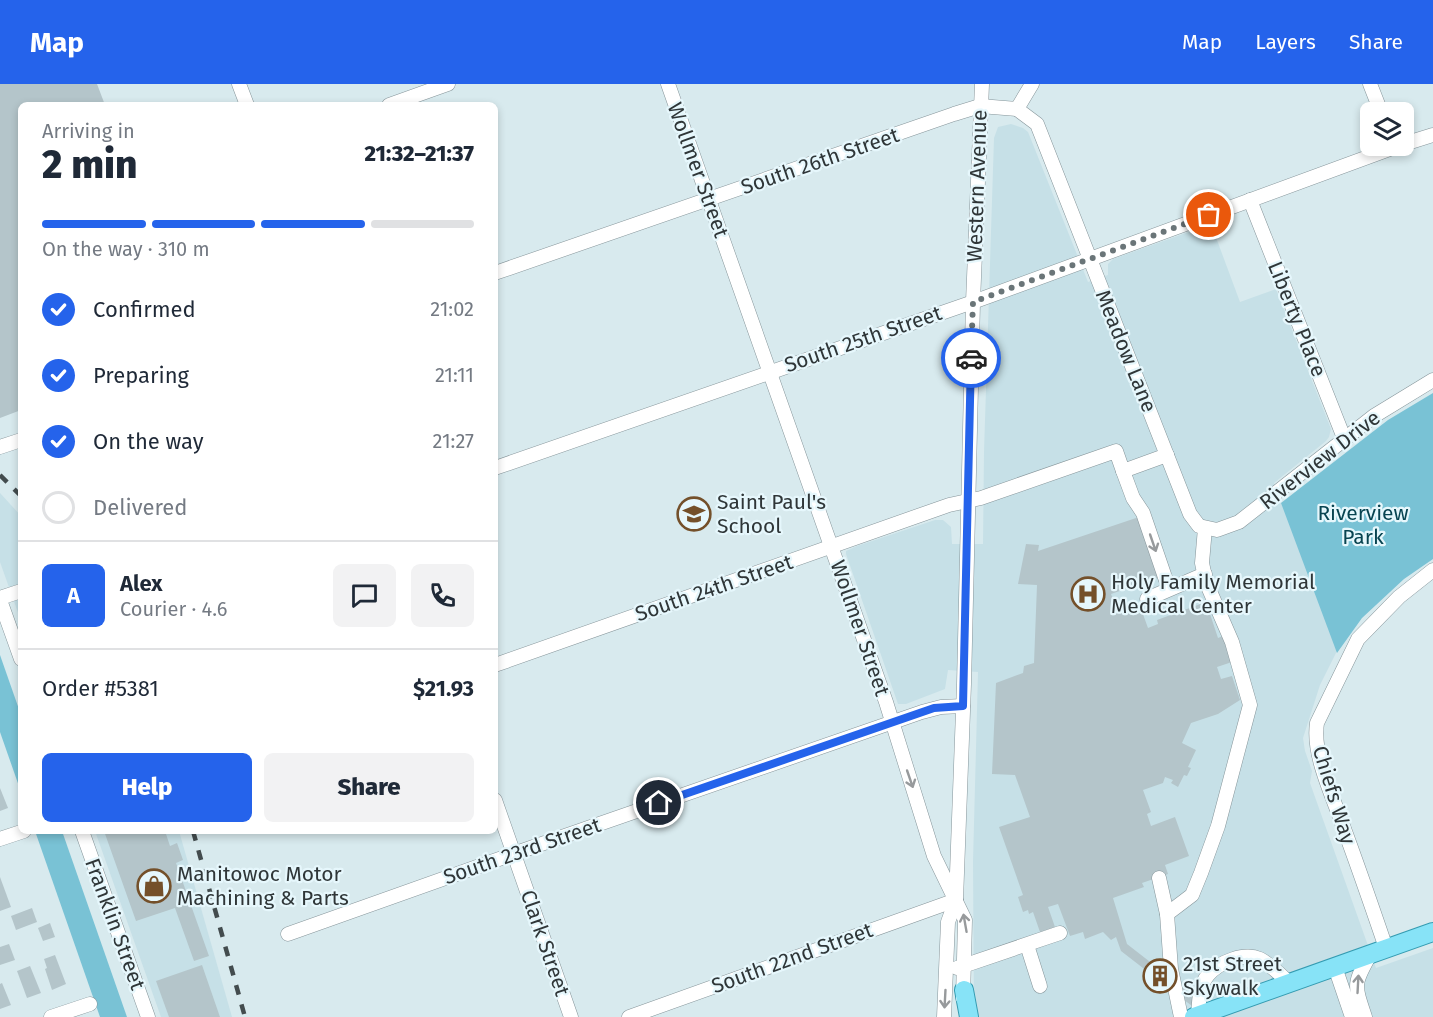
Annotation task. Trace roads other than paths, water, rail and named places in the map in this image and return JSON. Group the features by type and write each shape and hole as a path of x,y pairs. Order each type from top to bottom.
{"main road":[{"path":"1191,1017 1433,932"},
{"path":"964,990 969,1017"}],"street":[{"path":"239,84 245,102"},
{"path":"397,102 448,84"},
{"name":"Wollmer Street","path":"668,84 892,723 933,856 956,900"},
{"name":"Western Avenue","path":"944,1017 949,918 956,900 973,302 982,84"},
{"path":"1017,109 1032,84"},
{"path":"1370,84 1377,102"},
{"name":"South 26th Street","path":"498,272 980,106 1017,109"},
{"name":"Meadow Lane","path":"1017,109 1037,124 1193,521 1205,528"},
{"name":"South 25th Street","path":"1414,140 1433,135"},
{"name":"South 25th Street","path":"498,467 973,302 1368,156"},
{"name":"Liberty Place","path":"1250,200 1344,438"},
{"name":"Riverview Drive","path":"1205,528 1223,529 1239,522 1374,416 1433,380"},
{"path":"0,447 18,441"},
{"name":"South 24th Street","path":"498,664 831,546 987,496 1116,451 1123,471"},
{"path":"1167,455 1123,471 1133,498 1143,513 1169,589"},
{"path":"1167,914 1192,895 1201,873 1218,826 1250,705 1232,642 1202,563 1205,528"},
{"name":"Chiefs Way","path":"1379,951 1318,749 1317,723 1358,639 1399,597 1433,570"},
{"path":"1147,599 1205,574"},
{"path":"17,637 0,599 18,592"},
{"name":"South 23rd Street","path":"288,934 513,853 938,707 963,706"},
{"name":"Clark Street","path":"498,809 571,1017"},
{"path":"0,840 18,833"},
{"name":"Franklin Street","path":"83,834 148,1017"},
{"path":"1158,878 1167,914 1176,1000 1191,1017 1208,975 1230,960 1242,957 1259,959 1289,983"},
{"name":"Western Avenue","path":"956,900 966,923 962,1017"},
{"name":"South 22nd Street","path":"629,1017 956,900"},
{"path":"946,971 1060,933"},
{"path":"1027,945 1040,986"},
{"path":"1365,1017 1356,989 1358,976 1379,951"},
{"path":"1335,967 1352,1017"},
{"path":"51,1017 90,1004"}],"railway":[{"path":"0,475 18,493"},
{"path":"194,834 245,1017"}],"place":[{"name":"Saint Paul's School","path":"694,514"},
{"name":"Holy Family Memorial Medical Center","path":"1088,594"},
{"name":"Manitowoc Motor Machining & Parts","path":"154,886"},
{"name":"21st Street Skywalk","path":"1160,976"}],"park label":[{"name":"Riverview Park","path":"1363,525"}]}
